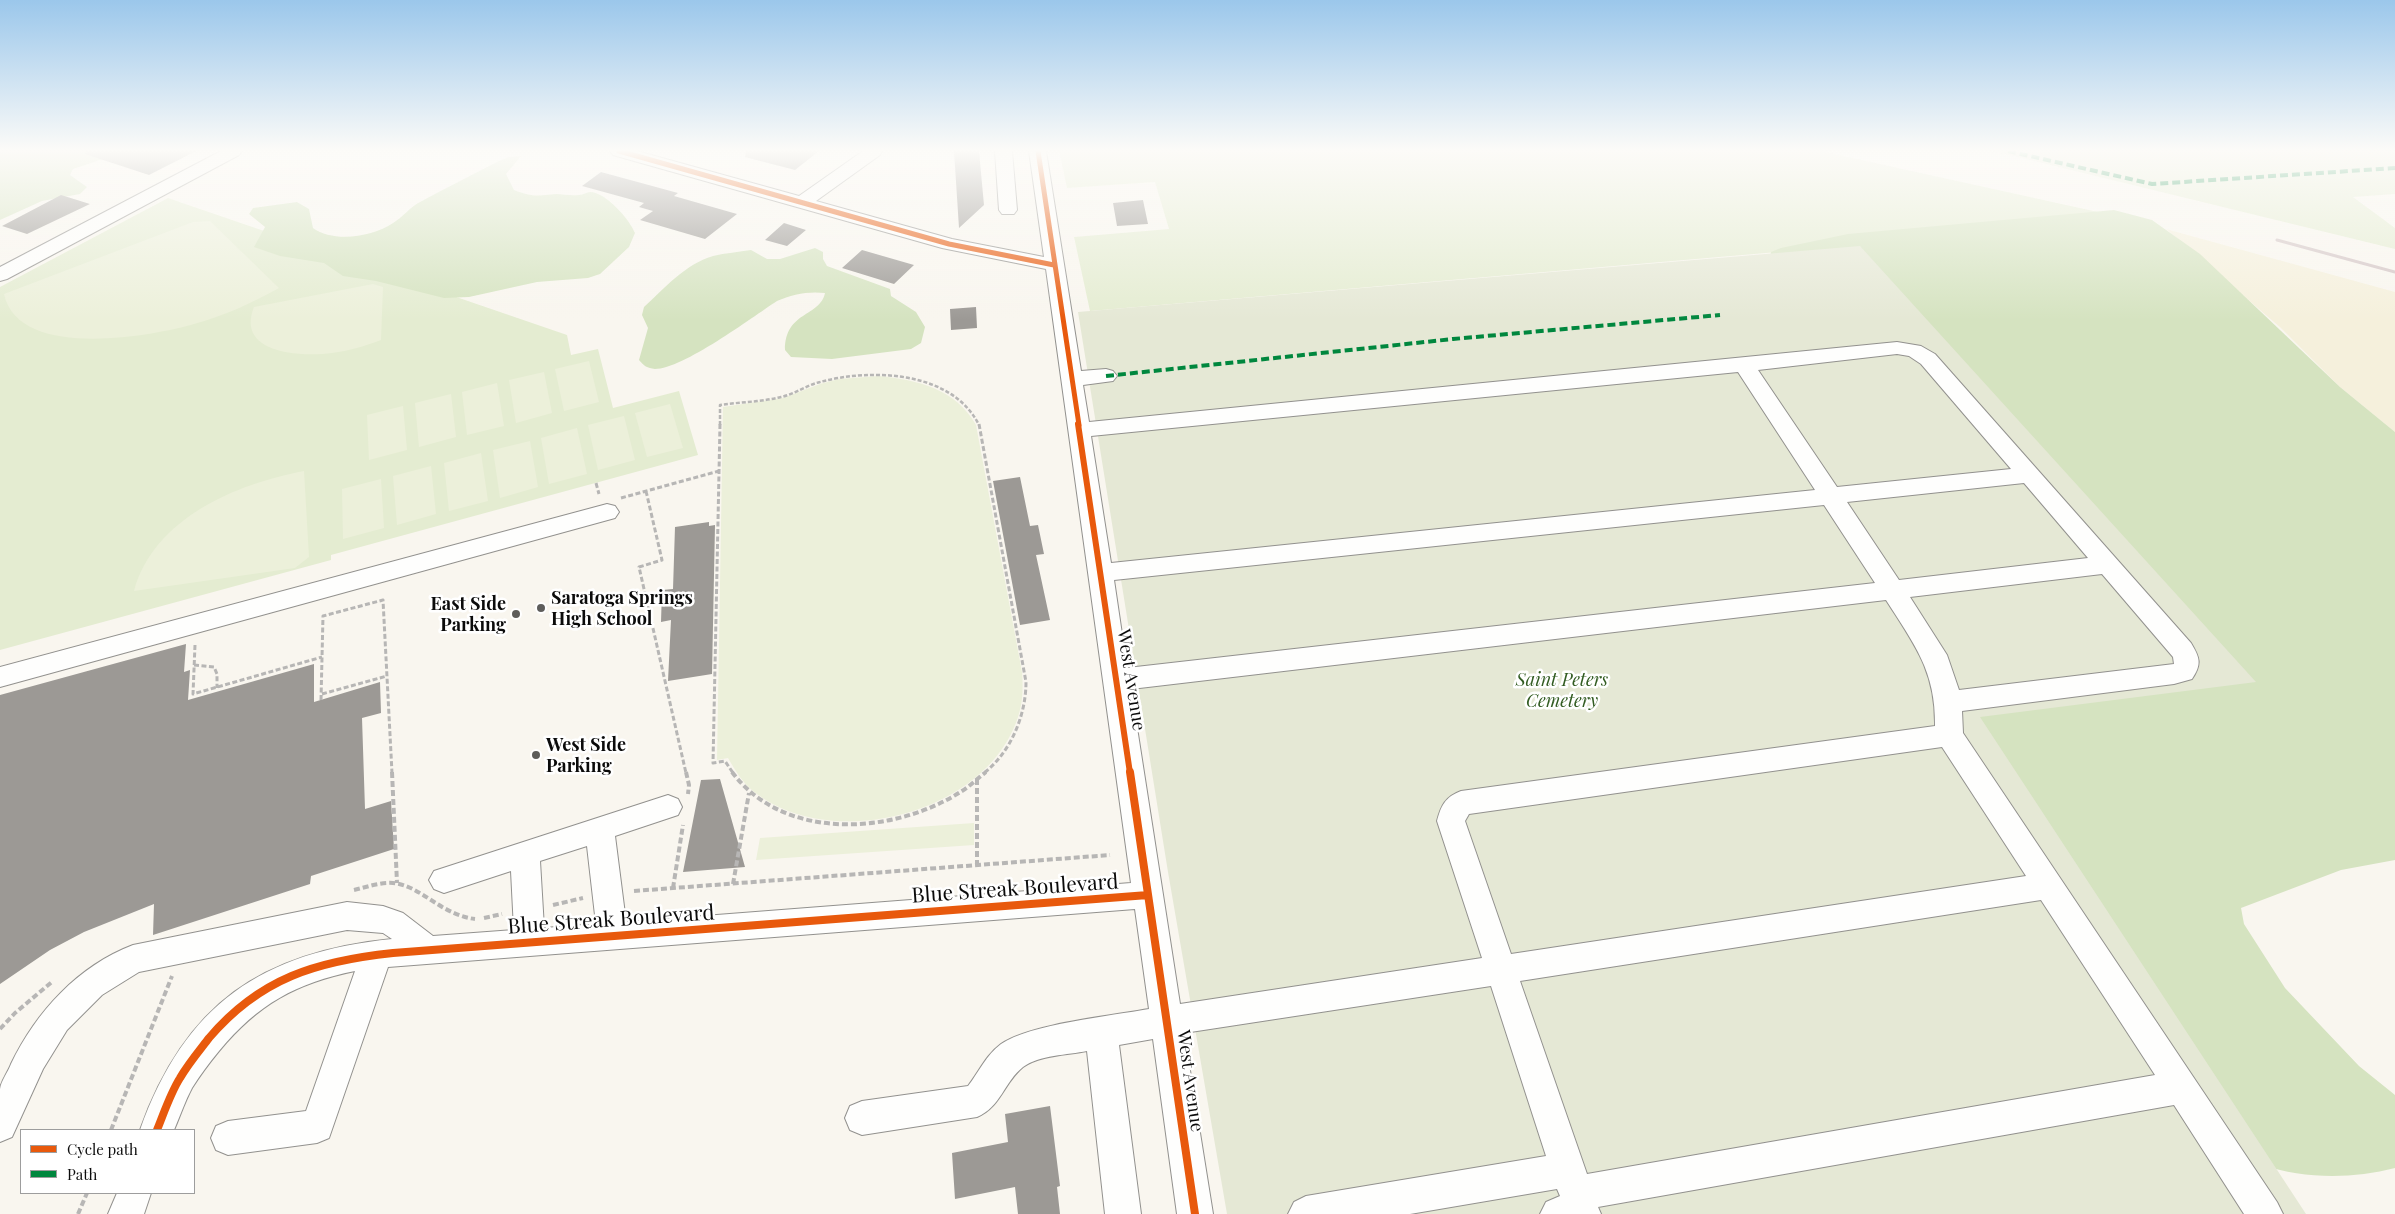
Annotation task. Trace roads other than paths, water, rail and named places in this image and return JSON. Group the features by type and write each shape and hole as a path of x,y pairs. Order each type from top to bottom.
{"street":[{"path":"0,275 126,208"},
{"path":"823,208 949,244 1054,265"},
{"name":"West Avenue","path":"1046,208 1195,1214"},
{"path":"1078,430 1744,365 1897,348 1914,350 1928,359 2187,658 2187,666 2183,672 2174,674 1948,702"},
{"path":"1744,365 1934,655 1945,683 1948,702 1949,735 2265,1214"},
{"path":"1070,379 1106,376"},
{"path":"1100,574 2029,475"},
{"path":"0,677 609,502"},
{"path":"1116,680 2108,565"},
{"path":"1573,1200 1501,970 1451,822 1454,810 1461,803 1949,735"},
{"path":"444,880 600,829 679,811"},
{"path":"600,829 613,936"},
{"path":"525,853 530,942"},
{"path":"862,1118 977,1100 990,1086 997,1070 1014,1055 1038,1045 1166,1022 2049,886"},
{"name":"Blue Streak Boulevard","path":"157,1129 178,1080 214,1032 255,993 298,970 376,953 427,951 1148,895"},
{"path":"0,1125 31,1058 56,1019 91,985 133,960 347,916 378,917 403,926 427,951"},
{"path":"228,1138 317,1126 376,953"},
{"path":"1101,1033 1123,1214"},
{"path":"1306,1214 1573,1200 2181,1087"},
{"path":"126,1214 134,1194"}],"railway":[{"path":"2277,240 2395,272"}],"place":[{"name":"Saratoga Springs High School","path":"541,608"},
{"name":"East Side Parking","path":"516,614"},
{"name":"West Side Parking","path":"536,755"}],"park label":[{"name":"Saint Peters Cemetery","path":"1562,690"}]}
